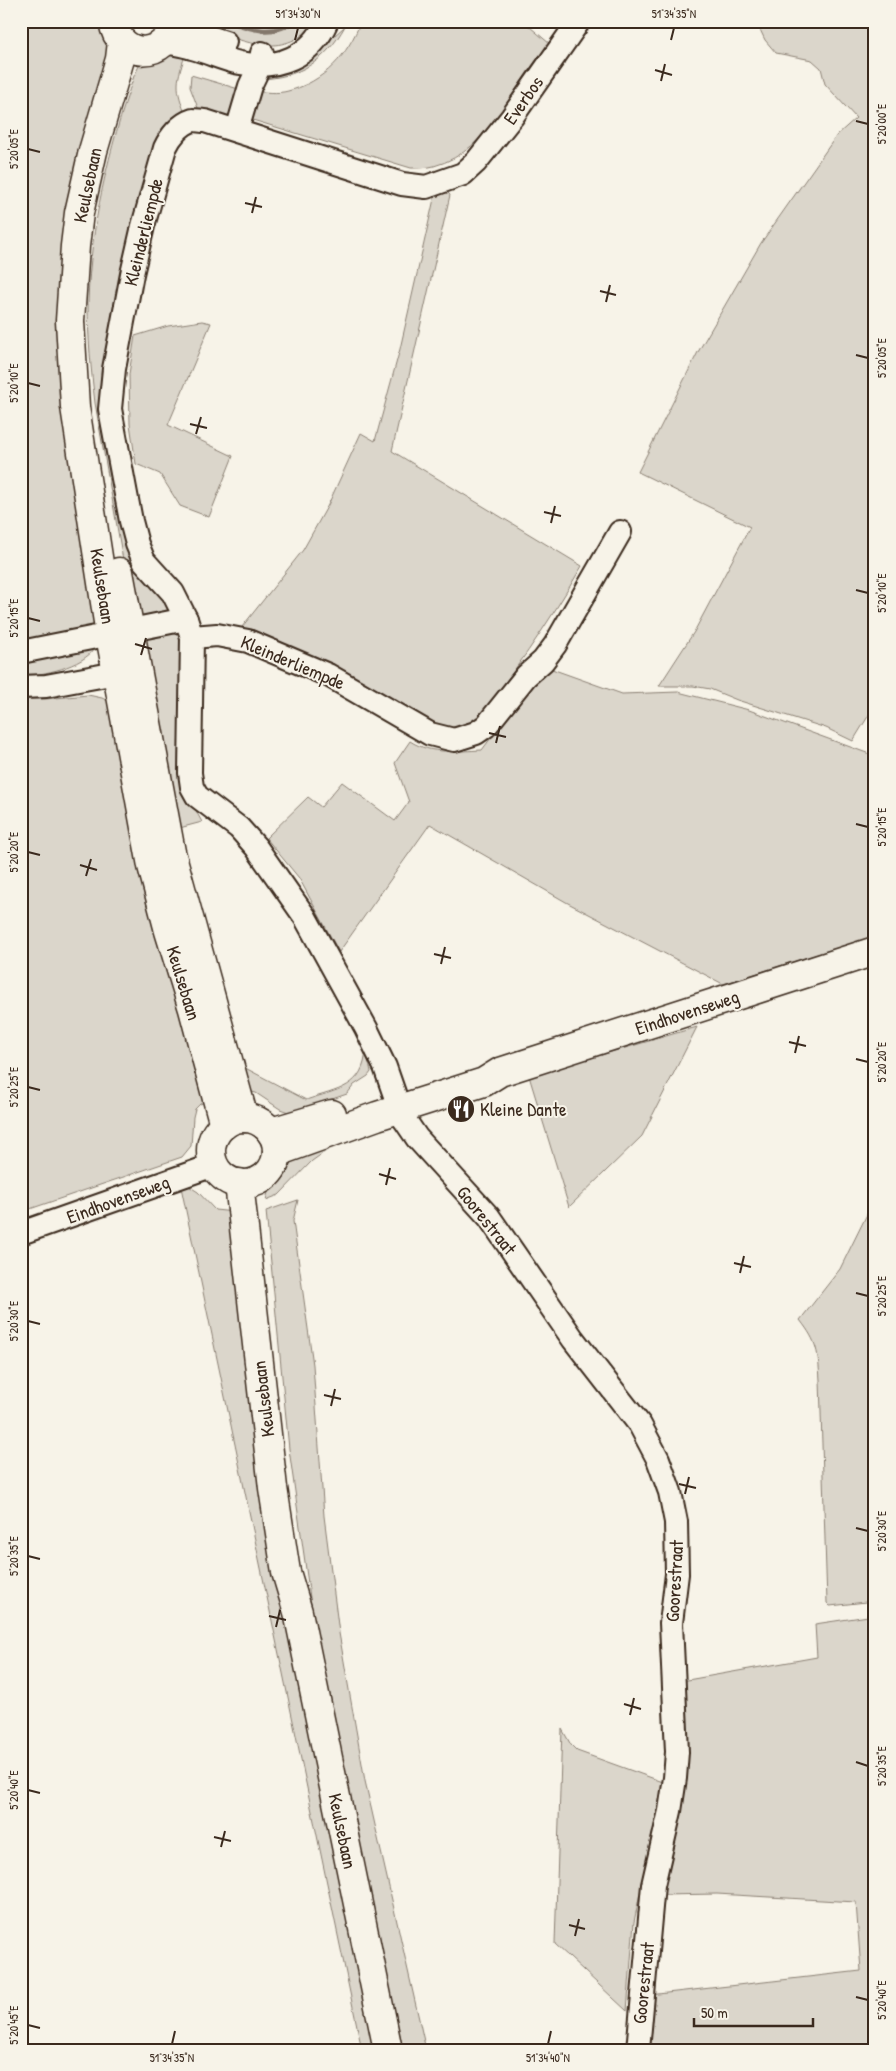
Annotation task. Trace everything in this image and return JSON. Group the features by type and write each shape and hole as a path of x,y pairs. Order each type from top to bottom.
{"main road":[{"name":"Keulsebaan","path":"148,33 122,99 106,155 88,246 84,288 85,352 90,406 120,633 127,671 234,1121"},
{"name":"Eindhovenseweg","path":"274,1142 398,1102 479,1070 500,1072 875,951"},
{"path":"256,1120 274,1142 271,1169 248,1182 226,1178 214,1165 211,1154 213,1140 234,1121 256,1120"},
{"name":"Keulsebaan","path":"248,1182 273,1488 286,1572 298,1612 388,2050"}],"street":[{"name":"Everbos","path":"463,174 476,162 512,117 579,21"},
{"path":"148,33 239,63 261,59 291,48 322,28"},
{"path":"237,130 250,86 261,59"},
{"name":"Kleinderliempde","path":"398,1102 385,1067 305,917 256,847 239,828 197,796 192,788 190,773 189,628 173,593 144,561 137,544 110,409 119,336 143,226 165,148 170,137 193,120 205,121 237,130 402,184 426,187 463,174"},
{"name":"Kleinderliempde","path":"189,628 248,641 337,679 430,734 454,740 466,738 486,726 526,676 543,661 555,645 620,532"},
{"path":"21,652 120,633 189,628"},
{"path":"21,687 46,686 127,671"},
{"name":"Goorestraat","path":"398,1102 402,1116 417,1138 489,1217 573,1339 640,1425 658,1459 670,1492 676,1522 678,1551 671,1623 677,1752 676,1778 653,1884 638,2050"},
{"name":"Eindhovenseweg","path":"21,1233 214,1165"}],"shaded area":[{"path":"21,21 104,21 112,45 75,213 99,625 21,647"},
{"path":"208,21 318,21 305,33 292,41 278,45 265,45 236,39 206,27"},
{"path":"361,21 523,21 550,44 536,60 486,131 472,146 454,158 431,167 411,168 246,118 253,91 284,92 313,81 342,56"},
{"path":"756,21 875,21 875,705 853,741 826,728 737,700 710,689 693,686 659,686 694,632 750,527 638,472 698,352 761,243 837,135 856,118 825,84 821,68 812,60 776,53 765,40"},
{"path":"345,26 329,49 310,65 287,75 259,79 322,47"},
{"path":"187,49 179,77 178,91 187,119 166,134 111,448 168,598 170,612 135,627 95,403 88,304 90,275 102,188 134,76 140,64 144,61"},
{"path":"191,75 242,90 233,118 201,116 190,87"},
{"path":"436,190 445,190 450,195 392,451 582,566 528,651 483,711 467,730 447,731 238,632 303,550 328,505 361,433 375,441 400,349"},
{"path":"202,321 211,323 168,425 233,456 209,517 180,506 160,474 136,464 130,424 129,374 135,336 168,326"},
{"path":"170,632 183,640 183,708 186,761 194,806 202,822 172,830 137,637"},
{"path":"95,648 89,655 72,665 51,672 21,676 21,665 24,661"},
{"path":"549,668 622,694 678,692 749,710 875,756 875,936 723,984 566,902 430,824 339,952 299,878 266,838 308,797 321,807 342,782 395,821 409,802 395,763 410,741 436,750 482,750 542,669"},
{"path":"88,695 102,698 112,703 211,1099 200,1104 195,1109 191,1146 182,1157 21,1212 21,699"},
{"path":"697,1027 642,1136 569,1207 529,1076"},
{"path":"366,1049 371,1072 354,1085 347,1094 291,1113 280,1109 256,1093 247,1091 232,1061 306,1100 339,1089 355,1079 364,1062"},
{"path":"351,1133 312,1161 279,1195 266,1200 269,1188 285,1162"},
{"path":"187,1185 198,1192 215,1210 234,1212 379,2050 362,2050 181,1187"},
{"path":"875,1198 875,1601 830,1606 827,1603 819,1362 814,1342 800,1320 840,1269"},
{"path":"298,1200 293,1221 313,1365 324,1516 339,1633 365,1781 426,2050 403,2050 316,1640 289,1449 266,1211"},
{"path":"875,1615 875,2050 645,2050 649,1995 861,1971 856,1902 717,1894 661,1895 682,1681 817,1657 815,1624"},
{"path":"562,1729 571,1745 577,1751 663,1782 634,1922 627,2011 555,1944"}],"waterway":[{"path":"228,21 261,30 278,29 294,21"}],"place":[{"name":"Kleine Dante","path":"461,1109"}]}
